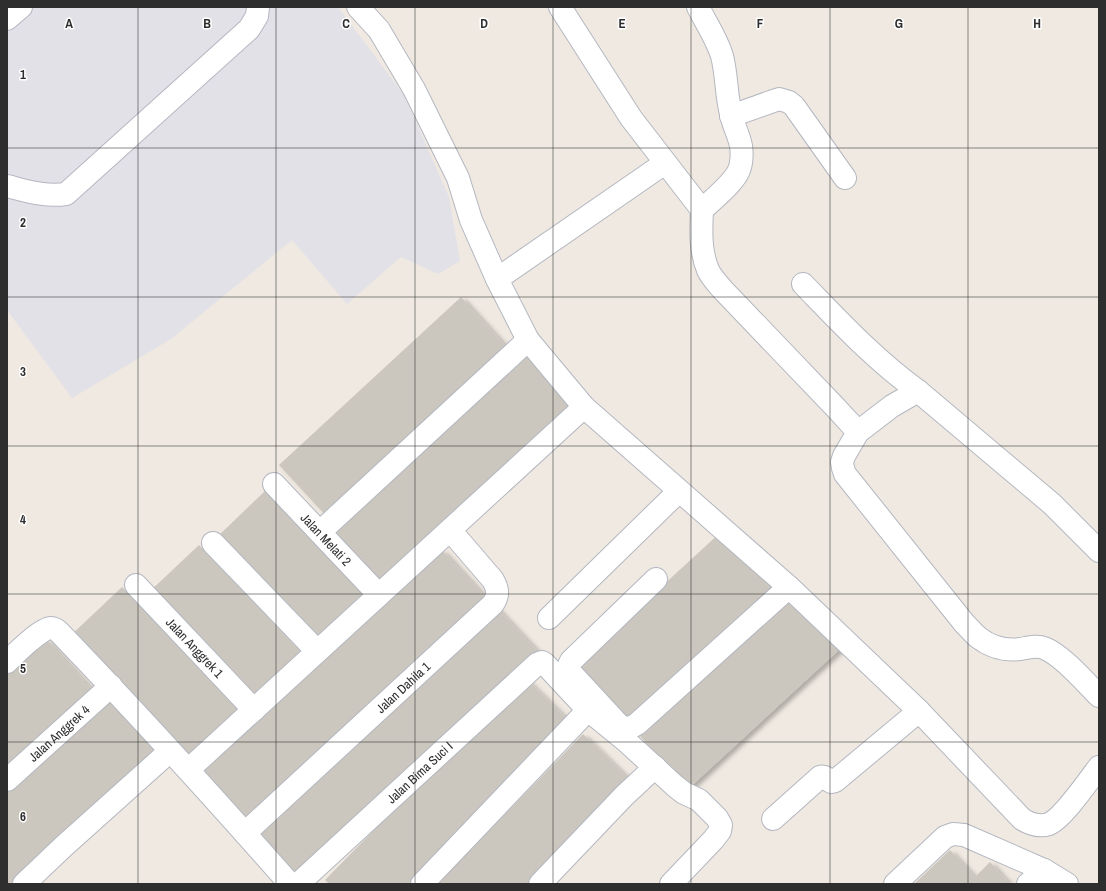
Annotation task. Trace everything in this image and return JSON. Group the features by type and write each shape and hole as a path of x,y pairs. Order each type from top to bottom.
{"street":[{"path":"7,19 21,7"},
{"path":"7,186 42,195 66,194 249,29 257,16 258,7"},
{"path":"358,7 379,30 414,89 458,178 471,220 497,279 528,340 584,407 789,587 919,711 1022,819 1030,823 1040,825 1049,824 1060,816 1099,767"},
{"path":"560,7 631,118 702,210 701,231 703,254 708,271 723,290 858,432"},
{"path":"698,7 717,42 722,57 731,116 741,146 739,170 732,180 702,210"},
{"path":"731,116 779,99 789,102 794,106 845,178"},
{"path":"497,279 665,163"},
{"path":"803,284 868,351 896,375 918,391 1052,504 1099,551"},
{"path":"320,532 528,340"},
{"path":"918,391 892,406 858,432 842,462 845,474 964,623 979,638 998,648 1011,650 1042,647 1061,660 1099,696"},
{"path":"188,770 584,407"},
{"name":"Jalan Melati 2","path":"274,484 379,595"},
{"path":"549,618 679,491"},
{"name":"Jalan Dahila 1","path":"245,833 493,604 497,593 493,580 450,530"},
{"path":"214,543 318,651"},
{"path":"656,579 571,661 569,665 570,672 619,725 627,728 630,728 636,724 789,587"},
{"name":"Jalan Anggrek 1","path":"136,585 254,710"},
{"path":"7,662 42,631 50,627 56,629 111,686 290,884"},
{"name":"Jalan Bima Suci I","path":"298,884 537,664 542,662 545,664 588,710"},
{"name":"Jalan Anggrek 4","path":"7,780 111,686"},
{"path":"422,884 588,710 655,766 679,789 699,800 717,818 721,825 720,831 713,840 671,884"},
{"path":"773,818 821,776 826,777 831,782 835,781 919,711"},
{"path":"24,884 170,751"},
{"path":"540,884 624,796 655,766"},
{"path":"895,884 945,837 953,834 964,835 1036,877 1067,884"}],"shaded area":[{"path":"7,7 338,7 404,95 449,197 460,261 438,274 401,257 347,304 292,240 171,339 72,398 7,310"}],"building":[{"path":"461,297 511,352 329,519 279,465"},
{"path":"524,352 574,406 379,586 329,532"},
{"path":"266,490 368,598 316,648 214,540"},
{"path":"722,531 772,585 623,723 573,668"},
{"path":"199,545 301,653 249,702 147,594"},
{"path":"442,550 489,601 242,826 196,775"},
{"path":"122,587 239,712 187,761 69,637"},
{"path":"791,594 841,648 688,789 639,735"},
{"path":"496,607 543,657 297,883 250,832"},
{"path":"46,639 95,693 7,775 7,675"},
{"path":"524,677 571,723 414,884 329,884 325,880"},
{"path":"105,696 154,750 9,884 7,884 7,786"},
{"path":"583,734 630,780 586,826 529,884 437,884"},
{"path":"950,850 975,877 990,862 1010,884 914,884"}]}
